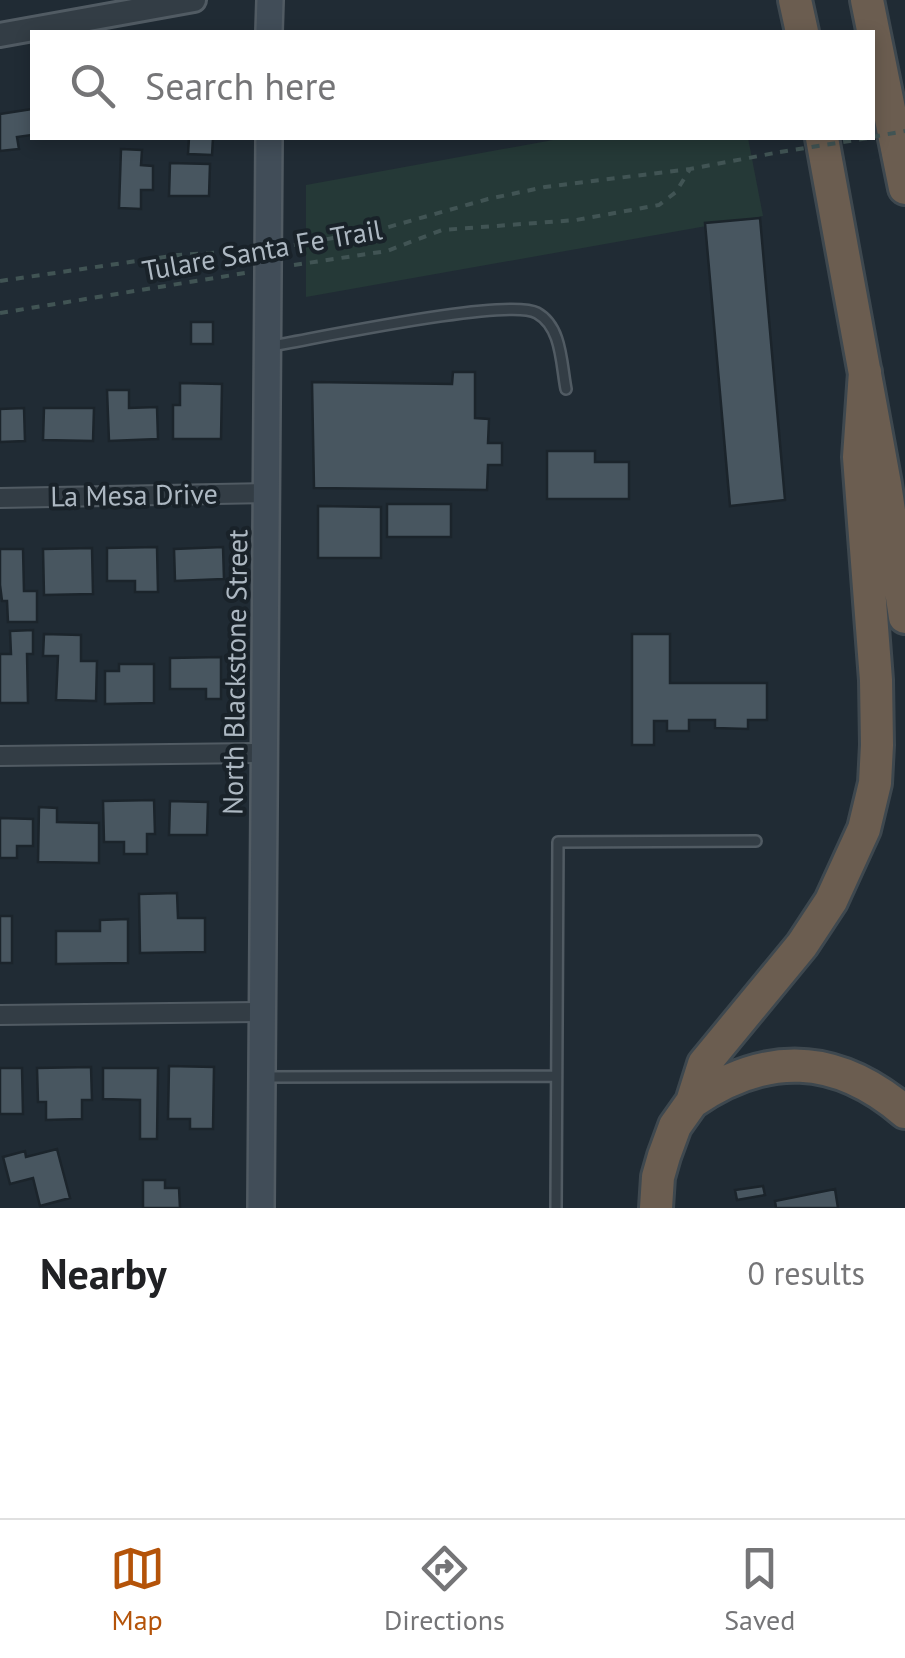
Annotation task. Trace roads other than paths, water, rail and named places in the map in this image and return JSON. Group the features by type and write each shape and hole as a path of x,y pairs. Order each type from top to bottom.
{"highway":[{"path":"795,0 802,30"},
{"path":"867,0 873,30"},
{"path":"875,40 905,188"},
{"path":"822,140 905,617"},
{"path":"656,1208 664,1156 675,1126 692,1102 704,1064 802,945 831,901 864,829 875,783 876,680 859,456 865,372"},
{"path":"692,1102 721,1082 752,1070 808,1064 862,1082 905,1112"}],"main road":[{"path":"270,0 270,30"},
{"name":"North Blackstone Street","path":"261,1208 270,140"}],"street":[{"path":"0,35 194,0"},
{"name":"La Mesa Drive","path":"0,498 268,492"},
{"path":"0,756 264,753"},
{"path":"0,1015 262,1012"}],"lane":[{"path":"269,347 466,312 536,312 556,332 566,389"},
{"path":"556,1208 558,842 756,840"},
{"path":"262,1077 555,1076"}]}
